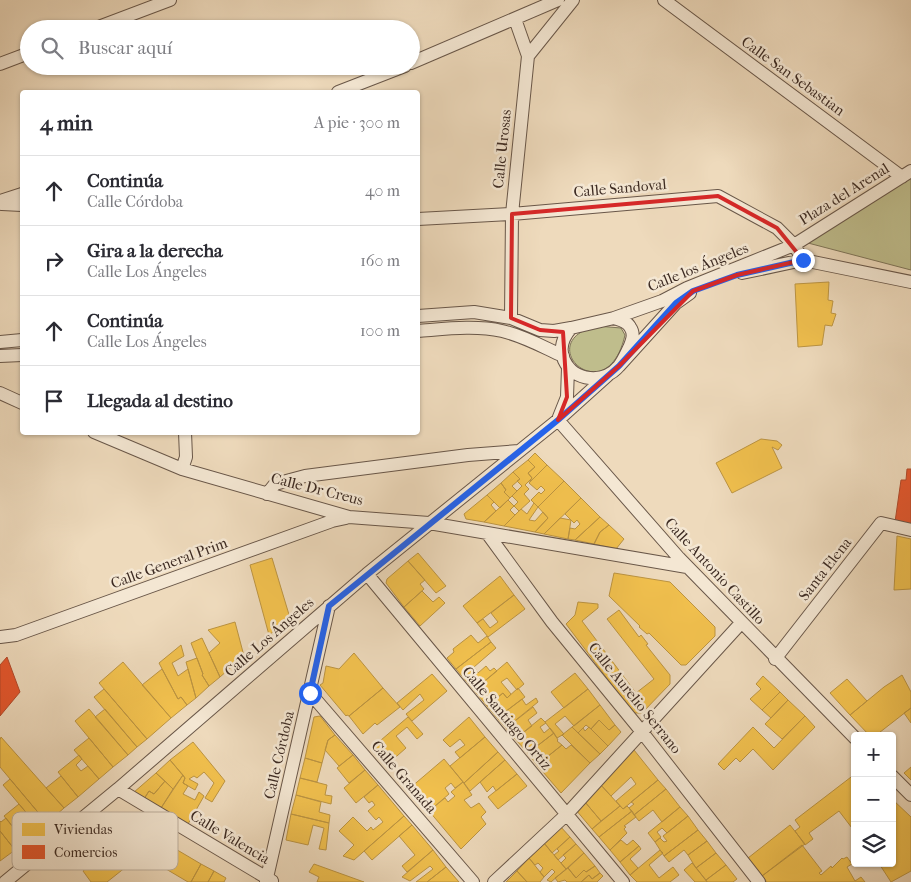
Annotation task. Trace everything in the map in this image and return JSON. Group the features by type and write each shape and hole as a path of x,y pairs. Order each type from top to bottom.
{"street":[{"path":"117,20 170,0"},
{"path":"420,59 558,0"},
{"path":"528,56 573,0"},
{"name":"Calle San Sebastian","path":"664,0 907,174"},
{"path":"515,19 528,56"},
{"name":"Calle Urosas","path":"511,318 512,214 528,56"},
{"path":"0,64 20,57"},
{"path":"343,90 382,75"},
{"name":"Plaza del Arenal","path":"794,245 907,174"},
{"name":"Calle Sandoval","path":"420,219 512,214 718,196 777,228 794,245 803,260"},
{"path":"0,202 20,204"},
{"name":"Calle los Ángeles","path":"614,318 662,301 687,288 794,245"},
{"path":"803,260 911,282"},
{"name":"Calle Los Ángeles","path":"619,366 676,303 693,291 737,275 803,260"},
{"path":"420,316 474,312 511,318 540,330 554,331 614,318 625,321 634,334 619,366 608,375 594,379 578,375 565,362 537,343 501,331 467,328 420,331"},
{"path":"565,362 562,342 571,328"},
{"path":"0,342 20,340"},
{"path":"0,356 20,355"},
{"name":"Calle Los Ángeles","path":"558,420 567,397 565,362"},
{"name":"Calle Los Ángeles","path":"90,812 329,606 558,420 608,375"},
{"path":"0,393 20,402"},
{"name":"Calle Antonio Castillo","path":"558,420 687,567 851,734"},
{"name":"Calle Dr Creus","path":"101,435 182,469 349,517 429,524 687,567"},
{"path":"182,469 186,457 185,435"},
{"path":"267,494 275,484 305,476 468,455 520,451"},
{"name":"Calle General Prim","path":"0,637 16,635 323,524 349,517"},
{"name":"Santa Elena","path":"775,658 881,523 911,530"},
{"name":"Calle Aurelio Serrano","path":"487,533 552,622 642,732 759,882"},
{"name":"Calle Santiago Ortiz","path":"367,574 623,882"},
{"name":"Calle Córdoba","path":"269,881 329,606"},
{"path":"494,882 568,814 741,623"},
{"name":"Calle Granada","path":"310,693 473,882"},
{"path":"893,777 911,795"},
{"name":"Calle Valencia","path":"118,789 156,812"},
{"name":"Calle Valencia","path":"178,826 269,881"},
{"name":"Calle Los Ángeles","path":"5,882 20,870"}],"highlighted area":[{"path":"718,196 777,228 803,260 737,275 693,291 619,366 558,420 567,397 563,332 540,330 511,318 512,214"}],"shaded area":[{"path":"911,178 911,270 808,243"},
{"path":"597,326 621,328 625,335 616,358 603,370 590,372 579,367 571,357 570,345 578,334"}],"building: Viviendas":[{"path":"829,282 828,300 833,301 831,313 836,314 832,326 825,325 822,345 798,347 795,284"},
{"path":"761,439 777,441 782,445 778,450 772,447 782,468 732,493 716,463"},
{"path":"535,453 547,465 529,483 532,478 528,473 535,467 528,460"},
{"path":"528,460 535,467 528,473 532,478 525,485 529,489 524,494 530,501 519,511 514,506 518,502 512,496 522,486 517,481 520,479 513,472"},
{"path":"547,465 564,481 538,507 531,500 539,492 541,494 545,490 541,486 537,490 529,483"},
{"path":"513,472 520,479 512,486 517,491 510,498 504,492 506,490 501,483"},
{"path":"564,481 581,498 544,534 535,532 548,518 538,507"},
{"path":"501,483 506,490 504,492 510,498 500,508 487,495"},
{"path":"487,495 494,502 491,505 496,511 484,522 466,519 464,514"},
{"path":"581,498 600,517 575,540 568,539 570,528 575,529 580,524 577,520 574,523 565,514"},
{"path":"508,500 514,506 510,510 515,515 504,526 484,522"},
{"path":"534,503 538,507 529,520 535,521 543,512 548,518 535,532 504,526 521,509 527,514"},
{"path":"600,517 609,525 600,532 594,544 575,540"},
{"path":"560,518 571,520 568,539 544,534"},
{"path":"609,525 624,539 616,549 594,544 600,532"},
{"path":"897,536 911,539 911,589 894,590"},
{"path":"418,553 446,586 436,593 408,561"},
{"path":"272,558 290,618 269,635 250,565"},
{"path":"408,561 425,580 420,584 424,589 404,607 386,583 387,579"},
{"path":"614,573 670,582 715,627 715,636 686,665 681,665 649,633 647,634 639,627 609,596"},
{"path":"500,576 514,595 477,623 463,606"},
{"path":"422,591 433,602 439,597 445,603 420,626 404,607"},
{"path":"514,595 525,609 488,637 477,623 483,619 490,628 498,622 491,613"},
{"path":"578,602 598,604 598,608 582,621 636,693 654,679 607,619 619,610 639,637 641,635 648,644 646,645 670,675 670,684 642,713 633,713 566,624 575,615"},
{"path":"235,622 244,656 220,677 209,653 220,643 208,630"},
{"path":"471,635 478,643 487,636 491,642 456,669 447,658 454,652 453,649"},
{"path":"202,638 220,677 209,686 202,675 191,643"},
{"path":"491,642 496,648 474,667 478,673 486,666 490,671 494,668 497,671 474,690 456,669"},
{"path":"181,645 184,656 172,663 178,676 188,669 196,698 187,705 181,697 178,699 159,663"},
{"path":"354,653 383,688 349,716 346,716 320,685 323,683 326,666 339,669"},
{"path":"197,658 202,675 209,686 196,698 186,662"},
{"path":"123,662 171,718 147,739 99,683"},
{"path":"507,662 524,684 517,690 507,678 501,682 511,694 507,698 503,693 487,706 474,690"},
{"path":"162,669 178,699 181,697 187,705 171,718 142,685"},
{"path":"575,673 588,689 564,708 551,692"},
{"path":"432,674 447,691 412,721 406,714 424,700 420,694 403,710 397,703"},
{"path":"902,675 911,692 911,708 880,732 866,732 850,715"},
{"path":"763,676 780,692 762,710 750,699 761,689 756,684"},
{"path":"847,679 867,701 850,715 830,693"},
{"path":"383,688 400,707 377,725 375,723 363,734 349,716"},
{"path":"518,688 525,697 497,718 487,706 503,693 507,698"},
{"path":"104,689 147,739 137,747 94,697"},
{"path":"588,689 600,705 574,726 565,716 555,724 564,734 557,738 545,722"},
{"path":"780,692 788,700 771,718 762,710"},
{"path":"536,698 538,702 506,728 497,718 522,699 526,705"},
{"path":"788,700 805,716 782,739 765,724"},
{"path":"600,705 615,725 609,730 599,720 591,729 586,725 578,733 572,727"},
{"path":"533,707 537,713 528,720 532,726 515,739 506,728"},
{"path":"911,708 911,723 904,713"},
{"path":"89,709 128,755 113,767 75,721"},
{"path":"105,709 137,747 128,755 95,717"},
{"path":"320,716 335,735 328,740 322,763 305,758 314,717"},
{"path":"805,716 815,727 773,770 753,749 740,762 736,758 724,770 718,764 753,727 774,748"},
{"path":"408,717 423,734 417,739 407,727 396,736 406,748 389,763 374,746"},
{"path":"469,717 485,737 460,758 455,752 465,745 460,739 450,747 443,740"},
{"path":"541,718 546,723 540,727 544,733 550,728 554,733 528,753 515,739"},
{"path":"599,720 609,730 615,725 621,732 608,746 591,729"},
{"path":"572,727 600,754 590,763 562,735"},
{"path":"589,727 608,746 600,754 578,733 583,728 585,731"},
{"path":"554,733 557,741 562,745 537,765 528,753"},
{"path":"335,735 353,755 339,766 325,750 328,740"},
{"path":"1,737 64,808 59,812 38,812 0,767"},
{"path":"485,737 498,752 464,783 450,766"},
{"path":"89,738 113,767 99,779 74,750"},
{"path":"193,742 225,781 212,802 205,798 214,783 204,772 197,778 194,776 189,779 198,784 195,790 183,783 185,778 170,760"},
{"path":"562,745 566,749 571,745 590,763 561,793 537,765"},
{"path":"634,750 658,780 623,809 616,801 636,784 631,777 611,796 600,784"},
{"path":"498,752 505,760 470,791 464,783"},
{"path":"79,755 82,759 76,765 81,771 88,766 99,779 78,797 58,772"},
{"path":"353,755 365,770 349,783 337,768"},
{"path":"305,758 322,763 317,782 300,778"},
{"path":"444,759 463,782 455,788 451,783 445,788 449,794 429,811 410,788"},
{"path":"170,760 183,775 173,789 156,773"},
{"path":"505,760 517,774 496,791 493,786 487,792 480,782"},
{"path":"911,767 911,780 904,773"},
{"path":"365,770 378,785 356,803 344,788"},
{"path":"156,773 165,781 154,794 149,791 144,799 133,793"},
{"path":"517,774 527,786 498,809 488,797"},
{"path":"183,775 185,778 183,783 188,786 183,794 195,800 199,792 204,796 188,824 178,818 178,812 168,812 161,808"},
{"path":"61,776 78,797 64,808 46,788"},
{"path":"851,777 851,827 839,811 809,833 813,839 805,845 795,831 800,827 795,820"},
{"path":"300,778 327,785 325,795 332,796 331,804 296,795"},
{"path":"10,779 38,812 26,812 3,785"},
{"path":"658,780 666,789 634,815 629,808 634,804 631,802"},
{"path":"165,781 173,789 161,808 144,799 149,791 154,794"},
{"path":"463,782 472,795 464,800 471,808 479,803 486,812 481,817 486,824 461,849 429,811 445,798 448,802 455,796 451,792"},
{"path":"600,784 620,806 601,821 585,802"},
{"path":"378,785 404,816 354,860 343,856 354,845 339,831 353,817 367,831 371,827 373,830 383,822 379,817 376,820 368,811 375,805 372,801 369,803 364,797"},
{"path":"666,789 680,807 662,822 653,810 639,821 634,815"},
{"path":"296,795 321,802 319,812 330,815 329,823 291,814"},
{"path":"585,802 601,821 592,829 576,810"},
{"path":"896,803 911,817 911,871 891,882 881,867 896,867"},
{"path":"19,804 26,812 12,812 12,826 4,816"},
{"path":"620,806 623,809 627,806 632,811 599,837 592,829"},
{"path":"680,807 688,816 667,833 662,828 657,832 661,837 655,842 648,833"},
{"path":"632,811 636,817 624,826 627,833 610,850 599,837"},
{"path":"291,814 329,823 326,850 319,849 324,828 313,825 308,845 286,840"},
{"path":"404,816 412,825 372,860 364,851"},
{"path":"688,816 698,830 664,856 655,842 660,838 664,842 667,841 663,836"},
{"path":"6,818 12,826 12,846 0,831 1,822"},
{"path":"412,825 433,850 407,872 402,866 415,855 399,836"},
{"path":"790,825 805,844 762,876 748,858"},
{"path":"560,826 570,837 552,853 544,843"},
{"path":"698,830 707,841 688,855 684,850 669,862 664,856"},
{"path":"0,831 12,846 12,852 0,861"},
{"path":"570,837 576,844 558,860 554,855 559,851 557,849"},
{"path":"621,840 627,845 633,840 639,846 620,862 610,850"},
{"path":"707,841 716,853 696,868 688,855"},
{"path":"544,843 566,869 551,882 547,880 555,872 552,869 544,877 540,872 543,868 538,863 535,865 529,858"},
{"path":"576,844 584,853 566,869 561,863 566,858 563,855"},
{"path":"802,845 822,871 819,873 821,875 842,858 847,857 851,865 847,867 855,881 861,877 865,882 767,882 762,876"},
{"path":"639,846 641,849 630,859 638,868 630,875 620,862"},
{"path":"178,850 201,864 191,882 168,870 178,870"},
{"path":"433,850 446,867 427,882 416,882 433,869 430,866 410,881 402,877"},
{"path":"660,850 663,853 649,865 659,878 673,867 679,875 670,882 637,882 630,875"},
{"path":"584,853 595,866 586,872 584,870 576,878 568,868"},
{"path":"716,853 726,865 706,880 696,868"},
{"path":"529,858 544,877 540,882 527,882 517,871"},
{"path":"692,863 707,882 695,882 684,870"},
{"path":"201,864 214,871 208,882 191,882"},
{"path":"314,864 364,882 317,882 319,877 309,872"},
{"path":"726,865 737,879 733,882 707,882 706,880"},
{"path":"595,866 600,873 592,879 589,875 581,882 567,882 565,880 558,882 555,878 568,868 576,878 584,870 586,872"},
{"path":"446,867 459,882 427,882"},
{"path":"122,870 107,882 91,882 83,871"},
{"path":"214,871 226,878 224,882 208,882"},
{"path":"517,871 527,882 506,882"},
{"path":"600,873 603,876 597,882 581,882 589,875 592,879"}],"building: Comercios":[{"path":"907,469 911,469 911,526 895,522 901,480 906,480"},
{"path":"7,657 20,692 0,716 0,665"}],"route":[{"path":"310,693 329,606 558,420 619,366 676,303 693,291 737,275 803,260"}]}
